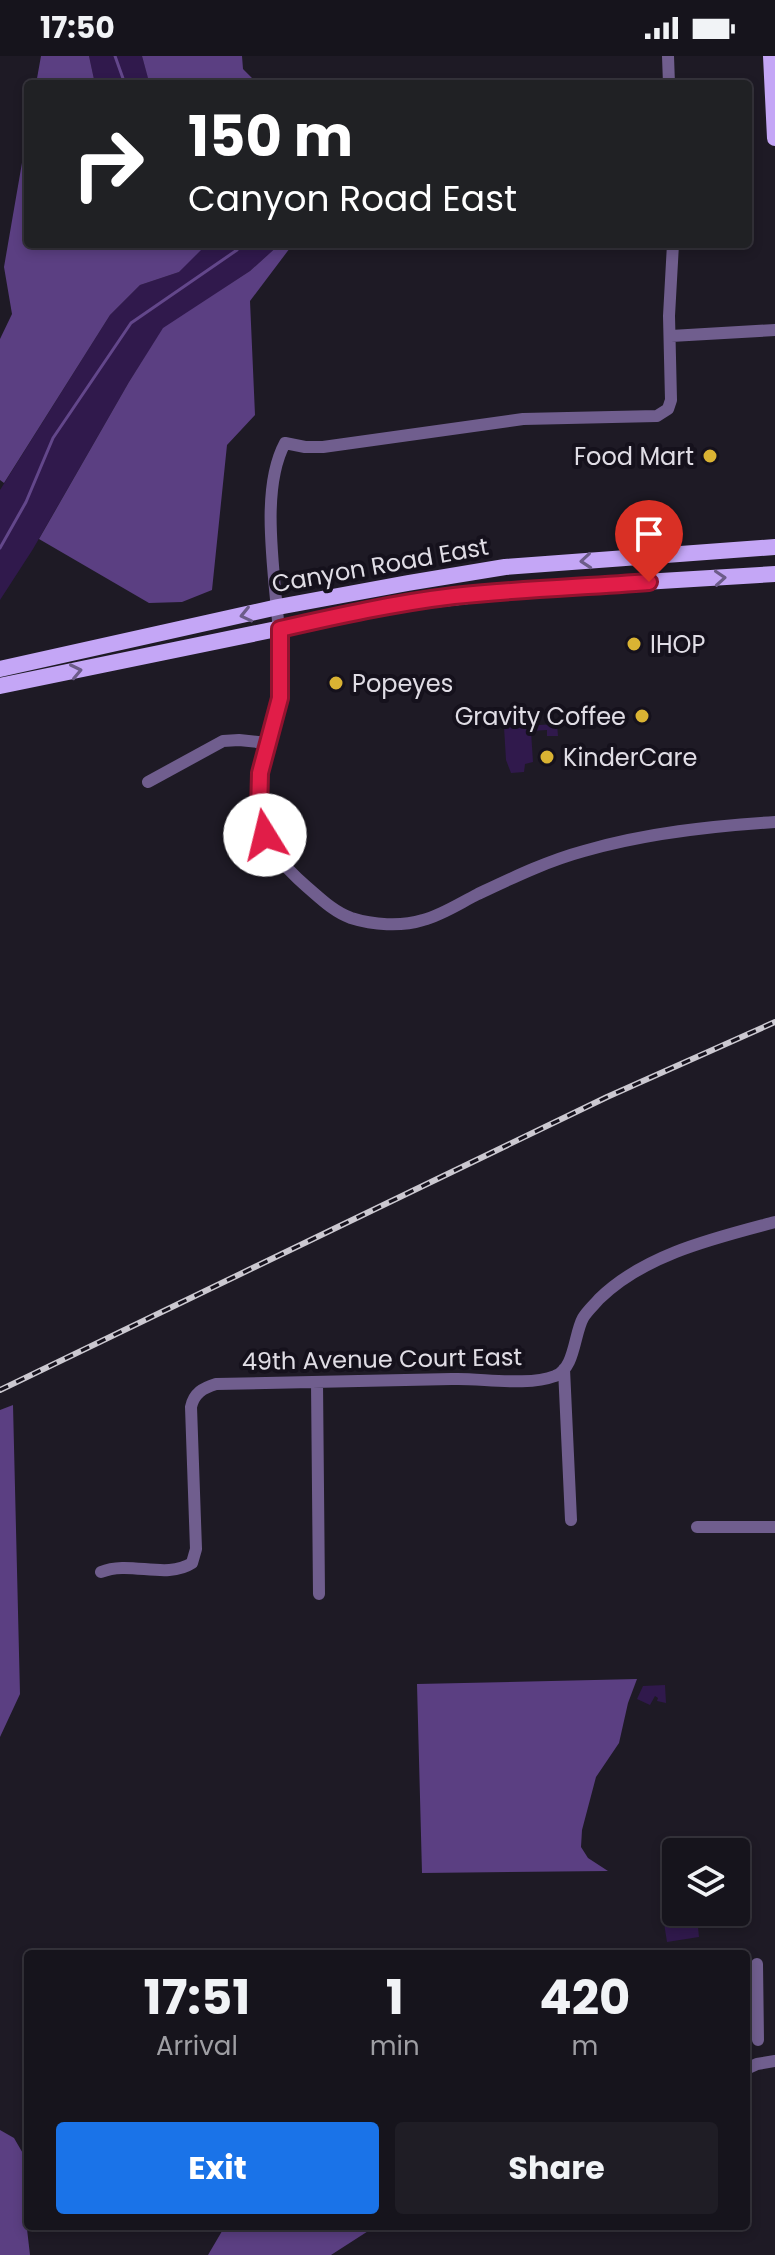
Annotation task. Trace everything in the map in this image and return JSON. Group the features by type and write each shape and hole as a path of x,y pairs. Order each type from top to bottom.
{"main road":[{"path":"771,56 775,138"},
{"name":"Canyon Road East","path":"0,671 278,607 505,567 775,547"},
{"name":"Canyon Road East","path":"0,686 398,604 528,589 775,574"}],"street":[{"path":"668,56 669,80"},
{"path":"673,248 669,316 671,400 668,409 657,416 523,419 323,447 285,443 273,477 271,521 280,629 280,698 260,773 259,813 265,835 298,888 349,917 368,922 403,924 431,917 550,862 588,850 655,835 775,822"},
{"path":"671,336 775,330"},
{"path":"148,782 223,741 267,743"},
{"path":"571,1520 564,1369 583,1317 611,1289 649,1265 721,1236 775,1222"},
{"name":"49th Avenue Court East","path":"101,1572 113,1568 176,1569 190,1565 196,1549 190,1417 192,1402 198,1392 216,1384 517,1381 554,1377 564,1369"},
{"path":"317,1383 319,1594"},
{"path":"697,1527 775,1527"},
{"path":"757,1964 752,2015 758,2040"},
{"path":"750,2067 775,2061"}],"shaded area":[{"path":"41,56 89,56 94,80 37,80"},
{"path":"89,56 142,56 150,80 94,80"},
{"path":"142,56 242,56 243,69 254,80 150,80"},
{"path":"24,151 24,248 203,248 179,272 140,285 110,315 4,483 0,480 0,339 12,314 4,267"},
{"path":"200,248 276,248 250,271 163,329 0,600 0,490 110,315 140,285 179,272"},
{"path":"276,248 290,248 250,301 255,415 227,445 212,590 182,602 149,603 39,539 163,328 250,271"},
{"path":"557,724 558,736 547,736 547,730 531,731 533,762 525,764 524,772 511,773 506,760 504,727"},
{"path":"13,1405 20,1694 0,1737 0,1410"},
{"path":"637,1679 619,1743 596,1777 582,1830 581,1847 588,1858 608,1871 422,1873 417,1684"},
{"path":"665,1685 666,1703 657,1701 655,1696 650,1705 637,1699 643,1686"},
{"path":"664,1926 698,1926 699,1937 667,1942"},
{"path":"0,2130 14,2138 24,2155 24,2230 27,2230 30,2255 0,2255"},
{"path":"223,2230 370,2230 331,2255 208,2255"}],"waterway":[{"path":"115,56 124,80"},
{"path":"0,548 26,502 53,438 131,323 238,248"}],"railway":[{"path":"0,1390 607,1097 775,1022"}],"place":[{"name":"Food Mart","path":"710,456"},
{"name":"IHOP","path":"634,644"},
{"name":"Popeyes","path":"336,683"},
{"name":"Gravity Coffee","path":"642,716"},
{"name":"KinderCare","path":"547,757"}],"route":[{"path":"265,835 259,813 260,773 280,698 280,629 398,604 451,597 649,582"}]}
